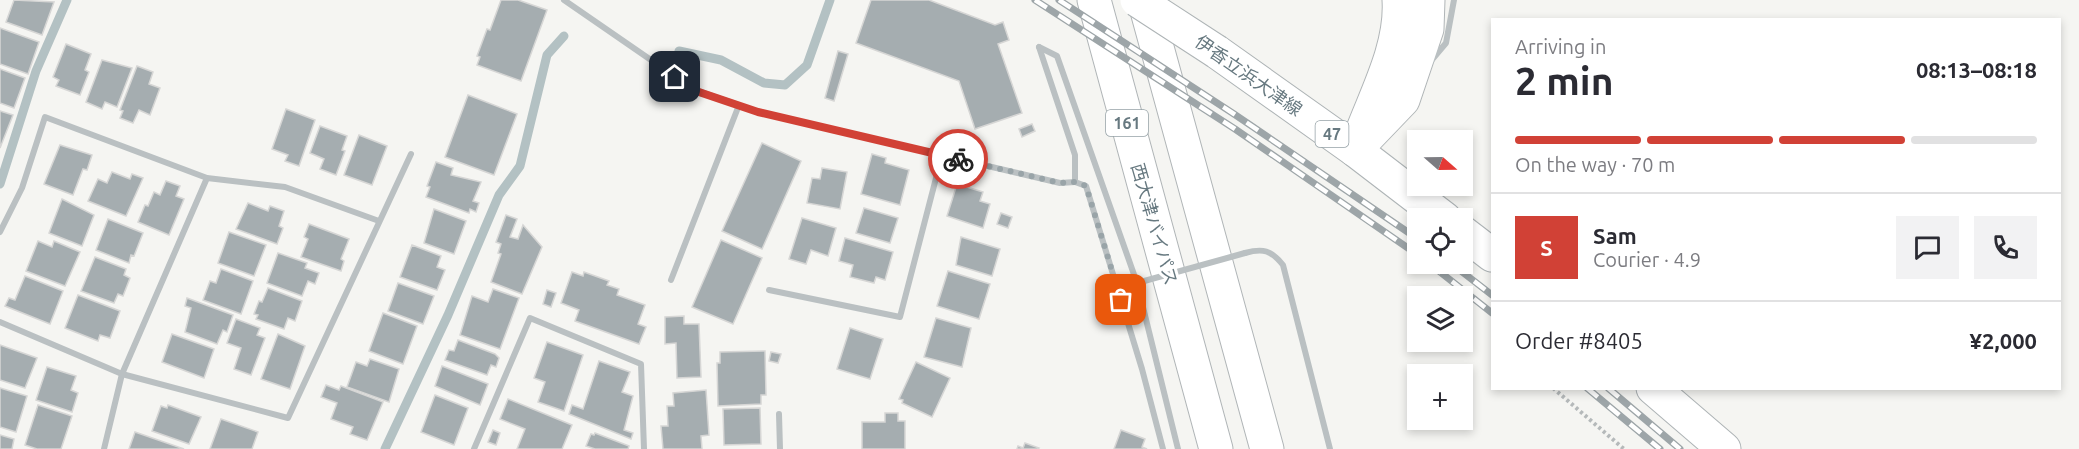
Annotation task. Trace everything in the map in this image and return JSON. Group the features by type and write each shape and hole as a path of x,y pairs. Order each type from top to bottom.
{"main road":[{"path":"1076,0 1161,247"},
{"name":"西大津バイパス","path":"1094,0 1216,449"},
{"name":"伊香立浜大津線","path":"1137,0 1217,52 1355,150 1431,208"},
{"name":"161","path":"1144,0 1188,151 1267,449"},
{"path":"1171,0 1188,151"},
{"path":"1355,150 1390,58 1400,10 1399,0"},
{"path":"1355,150 1403,100 1418,75 1427,29 1428,0"},
{"path":"1473,240 1491,254"},
{"path":"1655,390 1724,449"}],"street":[{"path":"564,0 693,90 739,105 942,155 1060,183 1075,182 1086,186 1142,369 1163,449"},
{"path":"1418,75 1446,43 1454,0"},
{"path":"1075,182 1075,155 1039,47 1057,56 1137,283 1178,449"},
{"path":"671,280 739,105"},
{"path":"0,232 22,188 45,117 207,178 285,187 379,221"},
{"path":"0,322 122,374 288,418 411,154"},
{"path":"769,290 900,317 942,155"},
{"path":"104,449 122,374 207,178"},
{"path":"1137,283 1260,248 1273,253 1283,265 1330,449"},
{"path":"474,449 530,318 641,364 644,449"},
{"path":"779,414 780,449"}],"path":[{"path":"1555,390 1624,449"}],"building":[{"path":"14,0 54,2 42,35 6,22"},
{"path":"501,0 518,0 547,10 521,81 477,65 480,57 477,56"},
{"path":"871,0 929,0 995,25 1003,22 1009,40 998,44 1022,113 975,129 959,81 856,43"},
{"path":"0,28 39,42 28,74 0,64"},
{"path":"66,44 91,54 85,70 89,72 80,95 56,86 59,80 53,77"},
{"path":"838,51 848,54 834,101 825,98"},
{"path":"102,60 132,68 117,107 105,102 102,109 86,102"},
{"path":"137,66 153,72 149,84 160,88 150,115 139,110 133,123 120,118 123,111 120,110"},
{"path":"0,69 25,78 14,108 0,103"},
{"path":"468,95 517,114 494,175 445,157"},
{"path":"286,109 315,120 299,166 285,161 288,155 272,149"},
{"path":"0,111 13,115 0,148"},
{"path":"1032,124 1035,131 1022,137 1019,129"},
{"path":"320,126 347,136 342,150 345,151 336,175 320,169 324,159 310,153"},
{"path":"359,135 387,146 372,185 344,175"},
{"path":"762,143 801,161 762,249 722,231"},
{"path":"60,145 92,155 87,170 83,169 73,195 44,184"},
{"path":"872,154 886,158 885,163 909,170 900,205 861,194"},
{"path":"436,162 453,168 451,175 481,182 473,201 479,203 476,212 470,209 469,213 426,197 430,187 427,186"},
{"path":"822,168 847,172 840,209 807,203 812,178 820,179"},
{"path":"112,172 130,179 132,174 143,178 126,216 88,201 98,179 107,183"},
{"path":"166,181 180,186 176,196 184,199 169,235 138,222 145,205 148,206 154,192 160,195"},
{"path":"957,184 983,192 980,201 990,204 983,228 947,216"},
{"path":"62,199 94,215 82,246 49,233"},
{"path":"248,203 268,211 270,206 284,211 279,226 283,228 277,244 236,229"},
{"path":"864,208 898,218 890,243 856,233"},
{"path":"434,209 466,221 454,254 424,243"},
{"path":"1001,213 1012,217 1008,228 997,224"},
{"path":"506,215 517,219 510,237 518,239 523,225 542,247 522,294 491,282 501,254 498,253 501,244 496,242"},
{"path":"802,218 836,228 828,256 811,250 806,264 789,259"},
{"path":"108,219 143,233 129,263 96,250"},
{"path":"309,224 349,239 341,259 344,261 341,271 301,257 308,239 304,237"},
{"path":"229,232 266,245 254,276 218,263"},
{"path":"961,237 1000,249 992,276 956,265"},
{"path":"845,238 893,252 885,280 876,277 874,283 850,277 853,265 839,261"},
{"path":"721,240 762,258 733,324 692,307"},
{"path":"38,241 52,247 54,241 80,252 65,286 26,271"},
{"path":"412,245 441,256 437,267 445,270 437,290 400,277"},
{"path":"278,253 307,263 305,268 319,273 315,284 308,281 302,296 267,283"},
{"path":"95,257 126,269 124,275 130,278 123,296 118,294 114,303 81,291"},
{"path":"221,269 253,281 241,314 203,300 210,281 216,283"},
{"path":"948,271 990,284 979,319 937,306"},
{"path":"572,272 583,276 584,272 609,281 607,285 619,289 617,295 645,305 638,324 646,327 639,344 575,321 579,310 561,303"},
{"path":"25,276 63,291 50,324 5,306 9,298 15,300"},
{"path":"398,283 434,296 423,324 388,311"},
{"path":"268,288 302,301 295,321 288,318 284,329 256,319 258,315 254,314"},
{"path":"493,289 519,298 500,349 460,335 472,296 488,302"},
{"path":"547,290 556,293 551,307 543,304"},
{"path":"78,295 120,311 110,338 100,335 98,341 65,328"},
{"path":"187,298 233,315 227,332 223,330 217,344 185,332 191,308 185,306"},
{"path":"383,313 417,326 403,364 369,351"},
{"path":"684,316 684,324 699,324 701,377 677,378 676,343 665,344 665,317"},
{"path":"936,318 971,328 962,367 924,357"},
{"path":"236,319 260,328 257,335 265,338 251,375 234,369 241,348 227,343"},
{"path":"850,328 883,339 870,379 837,369"},
{"path":"172,334 214,349 204,378 162,362"},
{"path":"278,334 305,346 290,389 261,379"},
{"path":"458,340 495,354 499,358 496,367 491,365 487,375 445,360 449,350 454,351"},
{"path":"547,342 583,355 564,411 538,402 545,382 534,378"},
{"path":"0,345 37,358 25,388 0,380"},
{"path":"765,351 766,395 761,395 761,404 718,406 717,363 720,363 720,352"},
{"path":"771,352 781,354 778,363 769,361"},
{"path":"370,359 399,369 389,402 347,387 356,362 367,366"},
{"path":"599,361 630,372 622,392 633,396 624,430 633,433 631,439 569,414 572,405 583,409"},
{"path":"916,362 950,378 932,417 902,403 903,400 899,399"},
{"path":"442,366 488,384 480,405 435,386"},
{"path":"47,367 76,376 71,390 78,393 72,412 36,400"},
{"path":"326,385 339,390 341,386 383,402 367,440 350,434 353,427 331,419 337,403 321,397"},
{"path":"0,388 27,396 16,432 0,427"},
{"path":"706,390 709,435 701,436 702,449 663,449 661,426 668,426 667,406 674,406 673,393"},
{"path":"435,395 468,408 454,445 421,432"},
{"path":"508,399 572,425 562,449 517,449 525,429 500,419"},
{"path":"38,405 72,416 61,449 37,449 25,445"},
{"path":"168,405 201,417 189,444 152,431 161,406 167,408"},
{"path":"760,408 761,444 724,445 723,409"},
{"path":"885,413 898,413 898,421 905,421 905,449 862,449 862,422 885,422"},
{"path":"221,419 258,432 252,449 210,449"},
{"path":"493,430 500,433 496,445 488,442"},
{"path":"1121,430 1145,439 1142,447 1147,449 1114,449"},
{"path":"135,432 184,449 129,449"},
{"path":"595,433 629,446 628,449 595,449 586,446 591,434"},
{"path":"0,435 14,439 12,449 0,449"},
{"path":"1025,443 1039,448 1017,449 1018,446 1023,448"}],"waterway":[{"path":"0,184 36,71 67,0"},
{"path":"679,51 721,60 764,83 785,85 807,65 830,0"},
{"path":"385,449 448,315 499,195 520,166 547,55 564,36"}],"railway":[{"path":"1035,0 1235,129 1407,247"},
{"path":"1059,0 1234,114 1407,232"},
{"path":"1443,274 1491,312"},
{"path":"1465,274 1491,294"},
{"path":"1589,390 1660,449"},
{"path":"1610,390 1680,449"}],"way so far":[{"path":"958,159 1060,183 1075,182 1086,186 1121,300"}],"route":[{"path":"675,77 693,90 758,112 958,159"}]}
